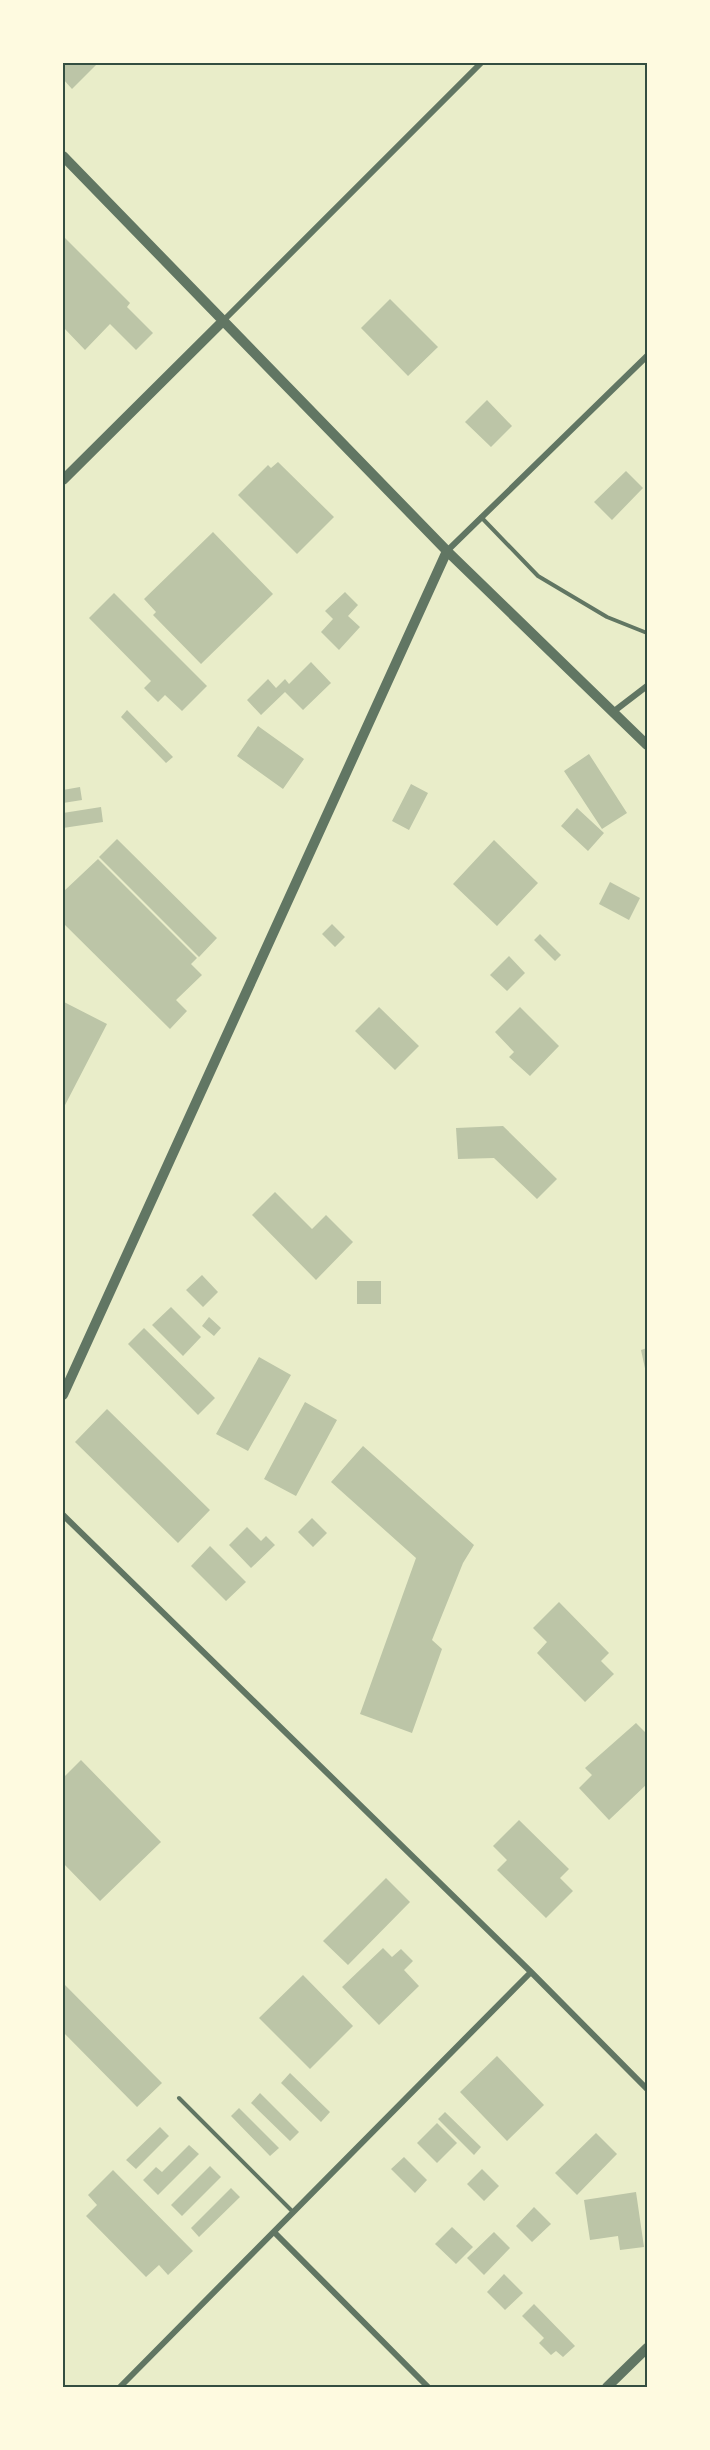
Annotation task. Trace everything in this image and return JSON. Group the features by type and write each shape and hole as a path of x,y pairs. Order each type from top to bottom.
{"street":[{"path":"63,480 481,63"},
{"path":"63,156 447,551 647,745"},
{"path":"63,1395 447,551 647,356"},
{"path":"613,712 647,686"},
{"path":"63,1515 531,1972 647,2089"},
{"path":"120,2387 531,1972"},
{"path":"274,2232 428,2387"},
{"path":"607,2387 647,2348"}],"lane":[{"path":"481,517 538,576 607,617 647,633"},
{"path":"179,2098 293,2212"}],"building":[{"path":"63,63 98,63 72,89 63,79"},
{"path":"63,236 130,303 127,307 153,333 136,350 110,324 85,350 63,327"},
{"path":"390,299 438,347 408,376 361,328"},
{"path":"487,400 512,426 491,447 465,422"},
{"path":"278,462 334,517 297,554 238,495 268,465 271,468"},
{"path":"626,471 643,488 612,520 594,502"},
{"path":"213,532 273,594 201,664 153,615 156,612 144,599"},
{"path":"345,592 358,605 348,616 360,627 339,650 321,632 333,619 325,611"},
{"path":"114,593 207,686 182,711 165,695 158,702 144,688 151,681 89,618"},
{"path":"311,662 331,683 303,710 285,692 261,715 247,700 268,679 276,688 285,679 289,684"},
{"path":"127,710 173,757 166,763 121,717"},
{"path":"258,726 304,759 283,789 237,756"},
{"path":"589,754 627,813 602,829 564,771"},
{"path":"411,784 428,793 409,830 392,821"},
{"path":"80,787 82,800 63,803 63,790"},
{"path":"101,807 103,822 63,828 63,813"},
{"path":"577,808 604,833 588,851 561,826"},
{"path":"117,839 217,938 199,957 99,857"},
{"path":"494,840 538,883 497,926 453,884"},
{"path":"98,859 197,958 191,964 202,975 176,1000 187,1011 170,1029 63,923 63,892"},
{"path":"610,882 640,898 629,920 599,904"},
{"path":"332,924 345,937 335,947 322,934"},
{"path":"540,934 561,955 555,961 534,940"},
{"path":"509,956 525,973 507,991 490,975"},
{"path":"63,1003 107,1024 63,1109"},
{"path":"379,1007 419,1046 395,1070 355,1031"},
{"path":"520,1007 559,1046 530,1076 509,1057 514,1052 495,1032"},
{"path":"503,1126 557,1179 537,1199 494,1158 458,1159 456,1128"},
{"path":"275,1192 312,1229 326,1215 353,1242 316,1280 252,1215"},
{"path":"202,1275 218,1292 203,1307 186,1290"},
{"path":"357,1281 381,1281 381,1304 357,1304"},
{"path":"171,1307 201,1337 183,1356 152,1325"},
{"path":"209,1317 221,1328 214,1336 202,1326"},
{"path":"144,1328 215,1398 198,1415 128,1344"},
{"path":"647,1348 647,1373 646,1373 641,1350"},
{"path":"259,1357 291,1375 248,1451 216,1434"},
{"path":"305,1402 337,1420 296,1496 264,1479"},
{"path":"107,1409 210,1510 178,1543 75,1442"},
{"path":"363,1446 474,1545 463,1563 432,1640 442,1649 412,1733 360,1714 416,1558 331,1482"},
{"path":"312,1518 327,1533 313,1547 298,1532"},
{"path":"247,1527 261,1541 266,1536 275,1545 251,1568 229,1545"},
{"path":"210,1546 246,1582 226,1601 191,1566"},
{"path":"559,1602 609,1653 601,1661 614,1674 585,1702 537,1653 547,1642 533,1628"},
{"path":"636,1723 647,1734 647,1784 609,1820 579,1788 592,1775 585,1768"},
{"path":"81,1760 161,1842 100,1901 63,1863 63,1778"},
{"path":"519,1820 569,1869 560,1878 573,1891 546,1918 497,1870 507,1860 493,1846"},
{"path":"386,1878 410,1902 348,1965 323,1941"},
{"path":"383,1948 392,1957 401,1949 413,1961 404,1970 419,1986 379,2025 342,1987"},
{"path":"303,1975 353,2026 310,2069 259,2018"},
{"path":"63,1983 162,2083 137,2107 63,2032"},
{"path":"497,2056 544,2105 507,2141 460,2092"},
{"path":"290,2073 330,2112 321,2122 281,2083"},
{"path":"260,2093 299,2132 290,2141 251,2103"},
{"path":"239,2108 279,2148 270,2156 231,2116"},
{"path":"445,2112 481,2147 474,2155 438,2119"},
{"path":"437,2123 457,2143 437,2163 417,2143"},
{"path":"160,2127 169,2136 136,2169 126,2160"},
{"path":"596,2133 617,2154 577,2195 555,2173"},
{"path":"189,2145 199,2154 158,2195 143,2180 156,2167 162,2172"},
{"path":"404,2157 427,2180 415,2193 391,2169"},
{"path":"210,2166 221,2177 182,2216 171,2205"},
{"path":"482,2169 499,2186 484,2201 467,2184"},
{"path":"113,2170 193,2251 168,2275 159,2265 146,2277 86,2216 97,2205 88,2195"},
{"path":"231,2188 240,2197 199,2237 191,2228"},
{"path":"636,2192 644,2247 620,2250 618,2236 590,2240 584,2200"},
{"path":"534,2207 551,2224 532,2242 516,2226"},
{"path":"452,2227 473,2247 456,2264 435,2244"},
{"path":"494,2232 510,2248 484,2275 467,2258"},
{"path":"504,2274 523,2293 505,2310 487,2292"},
{"path":"534,2304 575,2346 563,2357 556,2351 551,2355 539,2343 544,2338 522,2316"}]}
